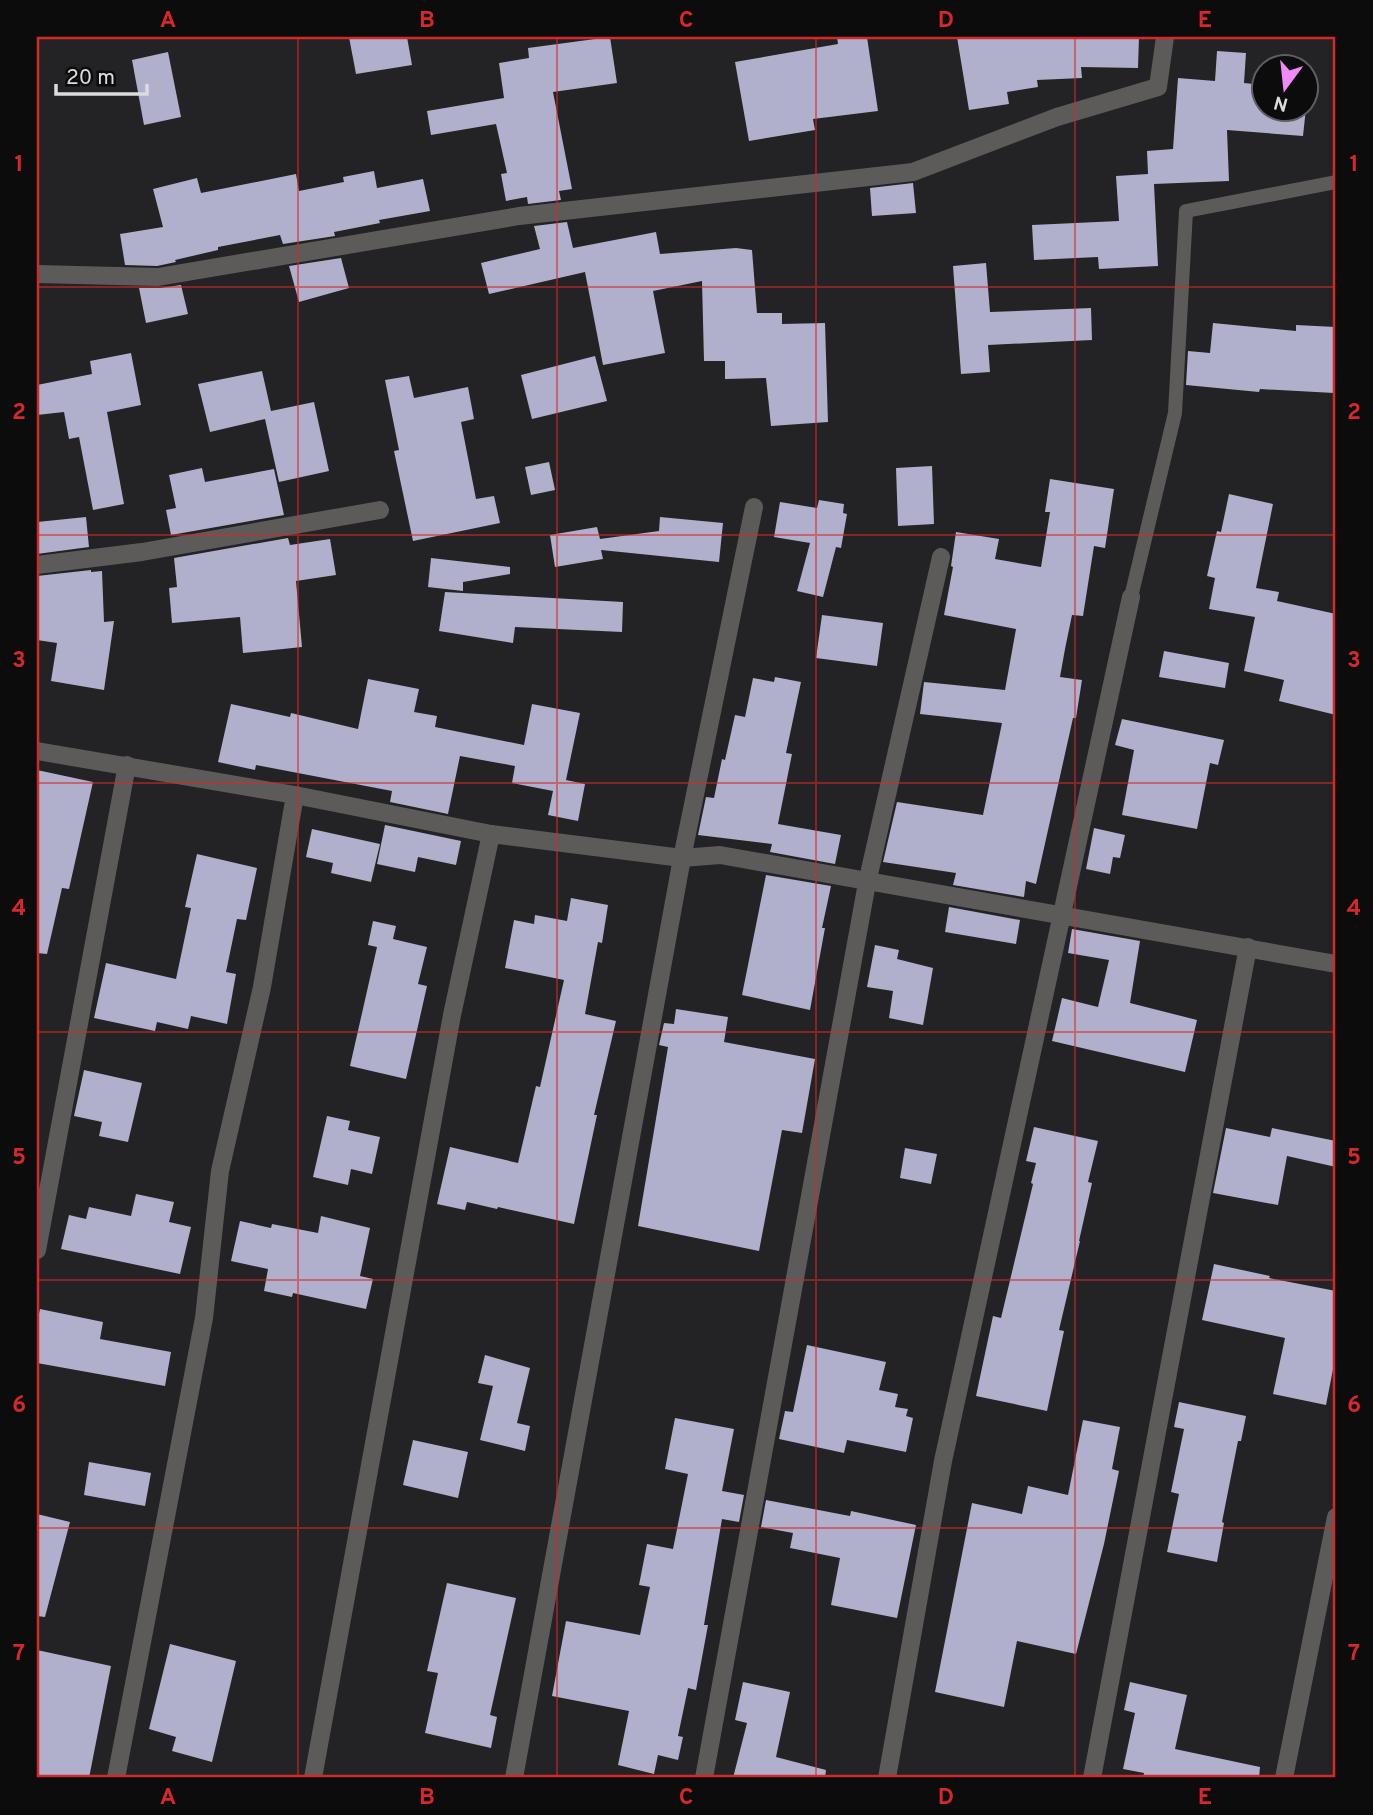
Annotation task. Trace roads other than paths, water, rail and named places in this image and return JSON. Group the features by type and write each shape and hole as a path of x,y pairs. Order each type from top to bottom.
{"street":[{"path":"37,274 158,277 519,216 914,172 1057,117 1158,87 1165,37"},
{"path":"513,1778 682,858 754,507"},
{"path":"37,565 142,552 380,510"},
{"path":"704,1778 867,883 941,557"},
{"path":"887,1778 943,1461 1131,597"},
{"path":"37,751 295,795 491,834 682,858 720,855 1336,964"},
{"path":"37,1250 127,765"},
{"path":"116,1778 204,1318 220,1171 262,987 295,795"},
{"path":"313,1778 452,1015 491,834"},
{"path":"1093,1778 1248,947"},
{"path":"1284,1778 1336,1517"}],"lane":[{"path":"1131,597 1175,412 1186,211 1336,182"}]}
